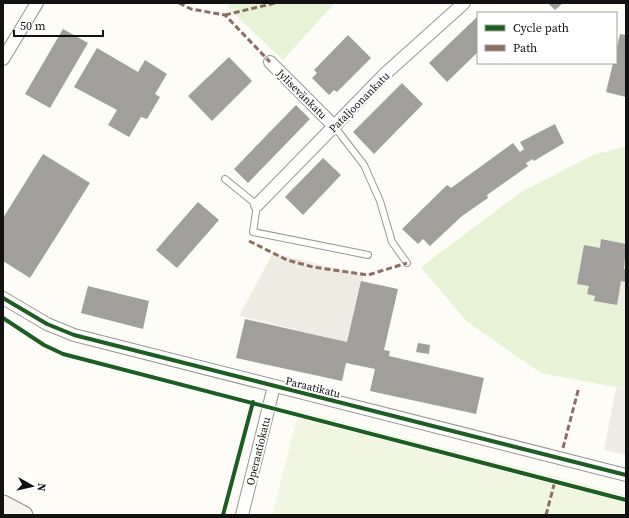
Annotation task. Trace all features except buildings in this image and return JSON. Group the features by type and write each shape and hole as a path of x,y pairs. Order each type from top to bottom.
{"main road":[{"path":"3,504 24,515"}],"street":[{"name":"Pataljoonankatu","path":"257,205 386,73 464,3"},
{"path":"3,59 32,5"},
{"name":"Jylisevänkatu","path":"270,62 334,126"},
{"name":"Paraatikatu","path":"3,298 46,324 74,335 626,476"},
{"name":"Operaatiokatu","path":"242,515 274,386"}],"lane":[{"path":"334,126 364,165 380,201 392,242 408,263"},
{"path":"225,179 257,205 253,232 368,255"}],"green space":[{"path":"228,3 335,3 283,60 229,9"},
{"path":"626,146 626,389 541,373 466,321 421,267 521,192 593,155"},
{"path":"299,411 626,495 626,515 272,515"}],"shaded area":[{"path":"273,253 364,275 347,342 239,316"},
{"path":"621,281 626,282 626,307 617,305"},
{"path":"616,388 626,389 626,455 604,450"}],"marked path":[{"path":"179,3 191,9 225,15 270,62"},
{"path":"225,15 275,3"},
{"path":"249,241 287,260 313,267 368,275 407,263"},
{"path":"563,448 579,387"},
{"path":"546,515 555,481"}],"cycle path":[{"path":"3,298 47,324 74,335 626,475"},
{"path":"3,318 44,345 63,354 626,500"},
{"path":"223,515 253,402"}]}
